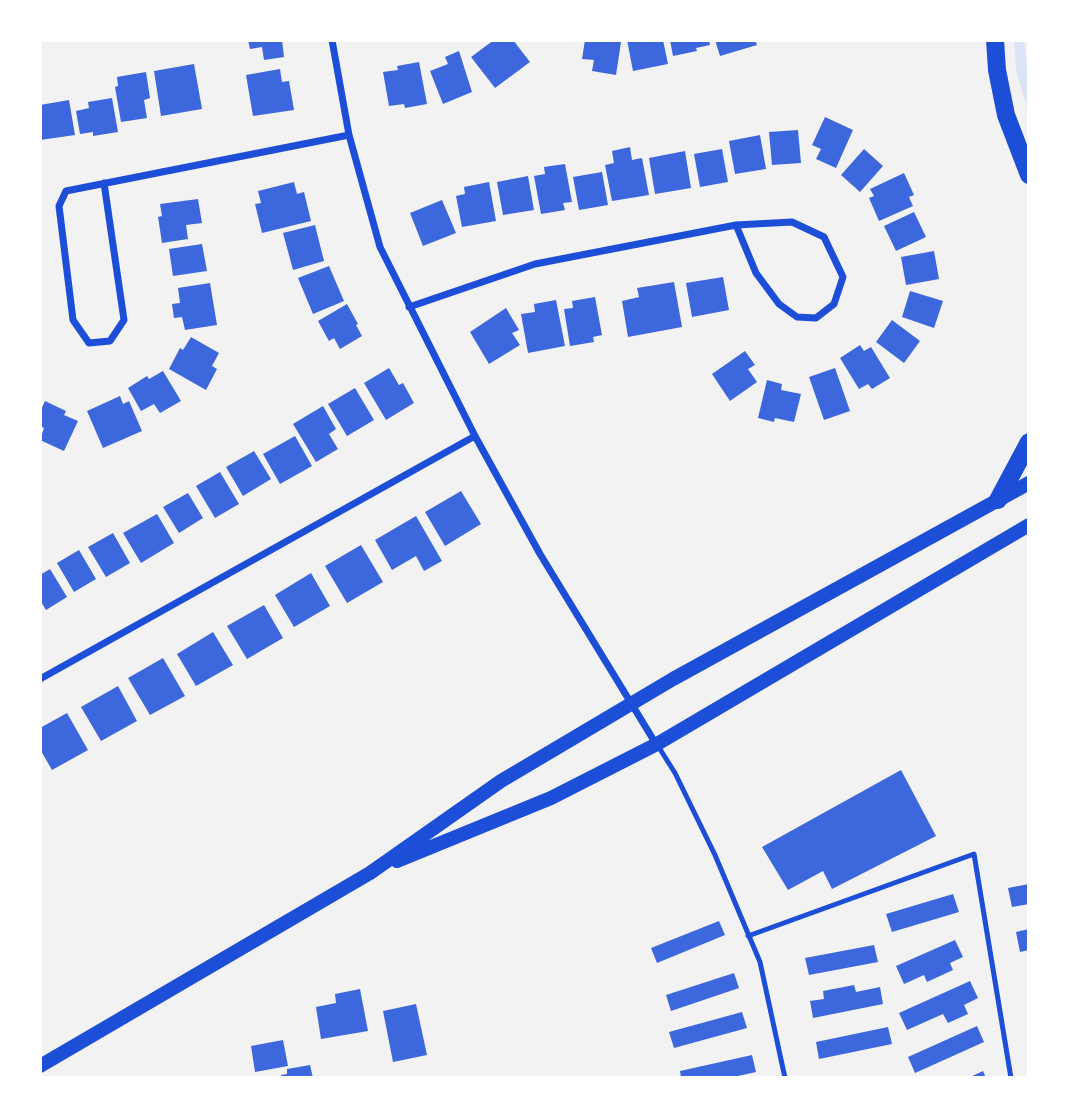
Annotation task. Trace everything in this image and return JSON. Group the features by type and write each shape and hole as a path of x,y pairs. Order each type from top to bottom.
{"highway":[{"path":"995,40 997,70 1006,115 1029,175"},
{"path":"998,500 1029,442"}],"main road":[{"path":"40,1066 370,873 501,781 754,634 1029,483"},
{"path":"370,873 551,798 657,744 1029,525"}],"street":[{"path":"332,40 349,135 380,247 475,436 540,554 657,744"},
{"path":"104,183 124,320 110,341 89,343 73,320 59,206 66,191 104,183 349,135"},
{"path":"409,307 535,264 736,225 792,222 824,237 843,277 834,304 816,318 797,317 779,304 755,273 736,225"},
{"path":"40,679 475,436"}],"lane":[{"path":"657,744 675,772 715,855 760,962 785,1078"},
{"path":"748,936 974,854 1011,1078"}],"shaded area":[{"path":"1014,40 1024,40 1029,114 1016,71"}],"building":[{"path":"248,40 282,40 284,57 264,60 262,47 250,49"},
{"path":"494,40 513,40 530,62 495,88 471,57"},
{"path":"585,40 621,42 616,75 592,71 594,60 582,59"},
{"path":"627,40 663,40 668,64 633,71"},
{"path":"670,40 709,40 710,45 673,56"},
{"path":"715,40 755,40 757,45 720,56"},
{"path":"459,51 472,92 443,104 430,71 448,64 445,57"},
{"path":"419,62 427,104 405,108 404,104 389,106 383,72"},
{"path":"194,64 202,109 161,116 154,71"},
{"path":"280,69 282,82 289,81 294,110 253,116 246,75"},
{"path":"146,72 150,98 144,100 147,118 121,122 115,87 118,86 117,77"},
{"path":"112,98 118,132 93,136 93,132 80,134 76,111 89,108 88,102"},
{"path":"69,100 75,135 40,140 40,105"},
{"path":"825,117 853,130 836,168 816,159 821,149 812,145"},
{"path":"798,130 801,163 772,165 769,132"},
{"path":"760,135 766,169 735,174 729,141"},
{"path":"630,147 632,160 642,158 649,195 612,201 605,165 614,163 612,151"},
{"path":"722,149 728,182 700,187 694,154"},
{"path":"864,149 883,166 860,192 841,175"},
{"path":"685,151 691,188 655,194 649,158"},
{"path":"565,164 572,202 563,203 565,210 541,214 534,176 545,174 544,167"},
{"path":"602,172 608,205 579,210 573,177"},
{"path":"904,173 914,195 909,197 913,206 879,221 869,198 874,196 870,189"},
{"path":"528,176 534,210 503,215 497,182"},
{"path":"294,182 297,194 304,192 311,221 262,233 255,204 261,203 258,191"},
{"path":"489,182 496,221 462,227 456,196 465,194 464,187"},
{"path":"198,199 202,223 186,225 188,239 162,243 158,217 162,216 160,204"},
{"path":"442,200 456,233 423,246 410,213"},
{"path":"914,212 926,237 896,251 884,226"},
{"path":"315,225 324,261 293,270 283,233"},
{"path":"202,244 207,271 173,276 169,249"},
{"path":"934,251 939,279 906,285 901,257"},
{"path":"329,266 344,301 313,314 298,278"},
{"path":"723,277 729,310 692,317 686,283"},
{"path":"674,282 682,327 628,337 622,301 639,297 637,288"},
{"path":"210,283 217,325 185,330 182,317 174,318 172,304 180,303 178,288"},
{"path":"910,291 943,301 934,328 902,317"},
{"path":"595,297 602,335 593,337 594,342 570,346 564,309 573,308 572,301"},
{"path":"556,300 565,346 528,353 521,314 535,312 534,304"},
{"path":"347,304 362,336 340,349 334,338 329,341 318,321"},
{"path":"506,308 519,330 512,333 520,345 489,364 470,332"},
{"path":"892,320 920,341 904,363 876,342"},
{"path":"191,337 219,353 212,366 217,369 206,390 169,369 180,348 183,350"},
{"path":"860,345 864,351 871,347 890,378 872,389 868,384 859,389 840,358"},
{"path":"745,351 755,365 748,369 757,382 730,401 712,374"},
{"path":"389,368 399,385 403,383 414,403 386,420 364,383"},
{"path":"835,368 850,411 824,420 809,377"},
{"path":"163,371 181,401 160,413 154,404 141,411 128,388 147,376 149,379"},
{"path":"767,380 782,384 781,390 801,394 794,422 775,418 774,422 758,418"},
{"path":"355,388 374,420 347,436 328,404"},
{"path":"120,396 123,404 129,401 142,431 103,448 87,411"},
{"path":"45,401 66,411 64,415 78,421 64,451 40,440 44,428 40,426 40,412"},
{"path":"323,406 336,429 329,434 338,449 316,462 293,424"},
{"path":"295,436 312,466 280,484 263,454"},
{"path":"254,451 271,479 243,496 226,467"},
{"path":"220,472 239,504 215,518 196,486"},
{"path":"461,491 481,524 445,546 425,512"},
{"path":"188,493 203,518 179,533 163,507"},
{"path":"157,514 174,543 141,563 123,533"},
{"path":"416,516 442,561 424,571 416,556 392,570 375,540"},
{"path":"113,533 130,563 106,577 88,547"},
{"path":"361,545 383,582 347,603 325,566"},
{"path":"79,550 96,579 74,592 57,563"},
{"path":"50,569 67,597 46,610 40,600 40,575"},
{"path":"311,573 330,606 294,627 275,595"},
{"path":"264,605 283,638 247,659 227,626"},
{"path":"213,632 233,665 196,686 177,654"},
{"path":"163,658 185,696 150,715 128,678"},
{"path":"118,686 137,721 101,741 81,707"},
{"path":"67,713 88,750 52,770 40,749 40,728"},
{"path":"901,770 936,836 832,889 823,871 788,890 762,847"},
{"path":"1029,884 1029,904 1012,907 1008,888"},
{"path":"953,894 959,912 892,932 886,914"},
{"path":"719,921 725,935 657,963 651,948"},
{"path":"1029,929 1029,950 1020,952 1016,932"},
{"path":"955,940 963,957 950,963 953,970 927,982 924,975 904,984 896,966"},
{"path":"874,945 878,962 809,975 805,958"},
{"path":"734,973 739,988 671,1011 666,995"},
{"path":"970,981 978,998 964,1005 968,1014 948,1023 943,1014 907,1030 899,1013"},
{"path":"854,985 856,992 880,987 883,1004 813,1018 810,1001 824,999 823,991"},
{"path":"360,989 368,1031 321,1039 316,1007 336,1003 335,994"},
{"path":"416,1004 427,1055 393,1062 383,1011"},
{"path":"742,1012 747,1028 674,1048 669,1032"},
{"path":"977,1026 984,1042 915,1073 908,1057"},
{"path":"888,1027 892,1044 819,1059 816,1042"},
{"path":"283,1040 288,1066 255,1072 251,1046"},
{"path":"752,1055 756,1072 729,1078 681,1078 680,1071"},
{"path":"310,1065 313,1078 282,1078 281,1075 287,1074 287,1069"},
{"path":"983,1071 986,1078 968,1078"}]}
